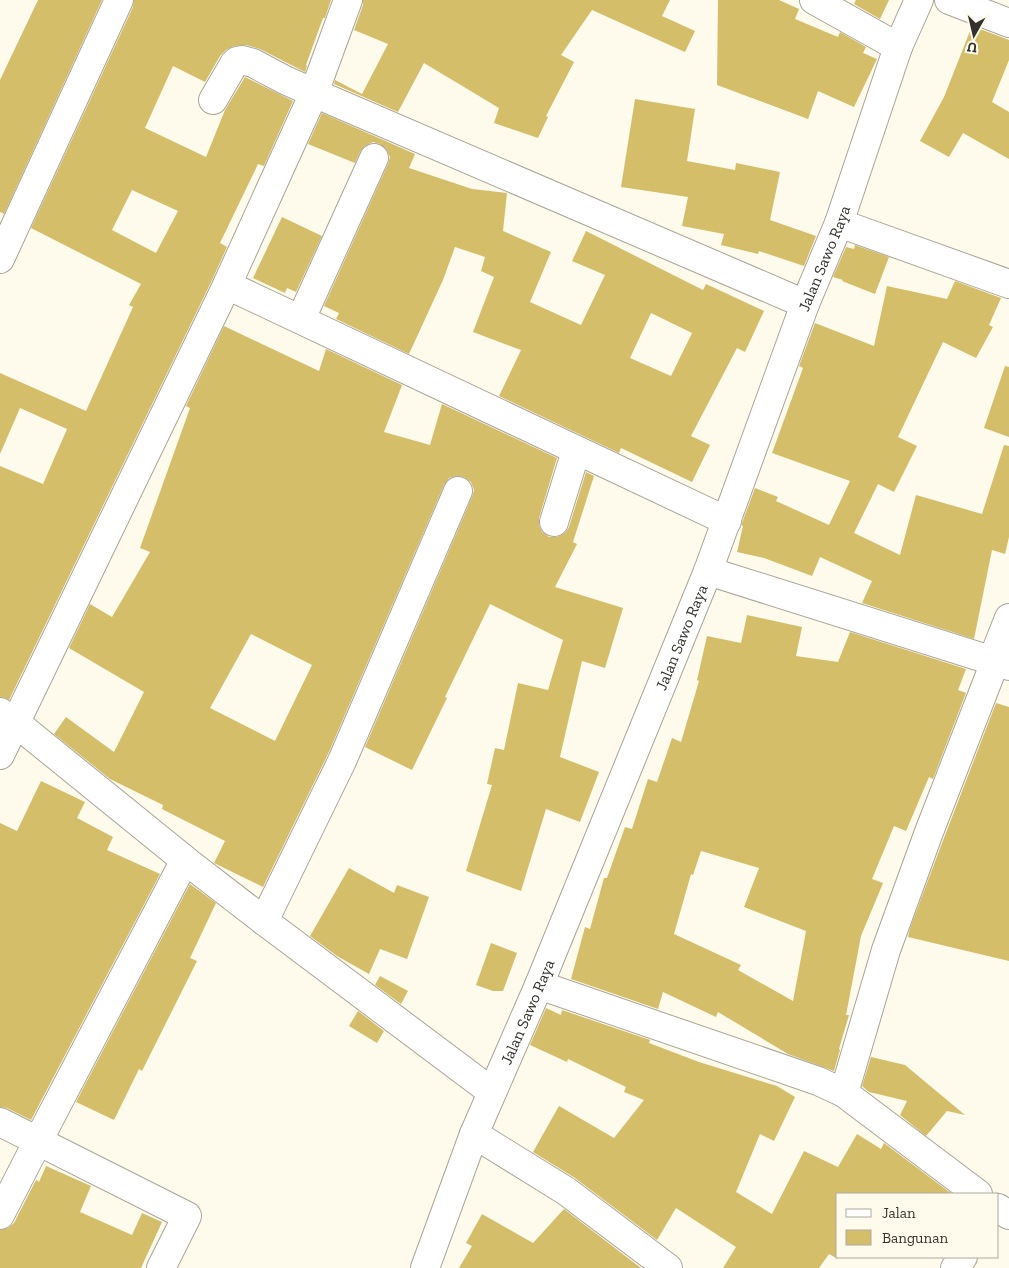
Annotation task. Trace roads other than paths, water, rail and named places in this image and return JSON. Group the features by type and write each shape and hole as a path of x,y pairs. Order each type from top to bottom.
{"street":[{"path":"0,259 119,0"},
{"path":"0,755 8,718 227,285 314,93 348,0"},
{"path":"814,0 898,47"},
{"name":"Jalan Sawo Raya","path":"426,1268 474,1134 539,985 708,572 805,304 840,223 898,47 919,0"},
{"path":"949,0 1009,23"},
{"path":"212,100 237,61 242,60 253,63 314,93 805,304"},
{"path":"301,319 374,158"},
{"path":"840,223 1009,284"},
{"path":"227,285 726,521"},
{"path":"554,522 576,450"},
{"path":"264,921 342,761 458,491"},
{"path":"708,572 999,663"},
{"path":"844,1093 886,950 928,832 999,663 1009,618"},
{"path":"8,718 264,921 492,1092"},
{"path":"0,1215 186,860"},
{"path":"539,985 818,1081 844,1093 977,1193"},
{"path":"0,1122 187,1216 161,1268"},
{"path":"474,1134 566,1191 668,1268"}]}
